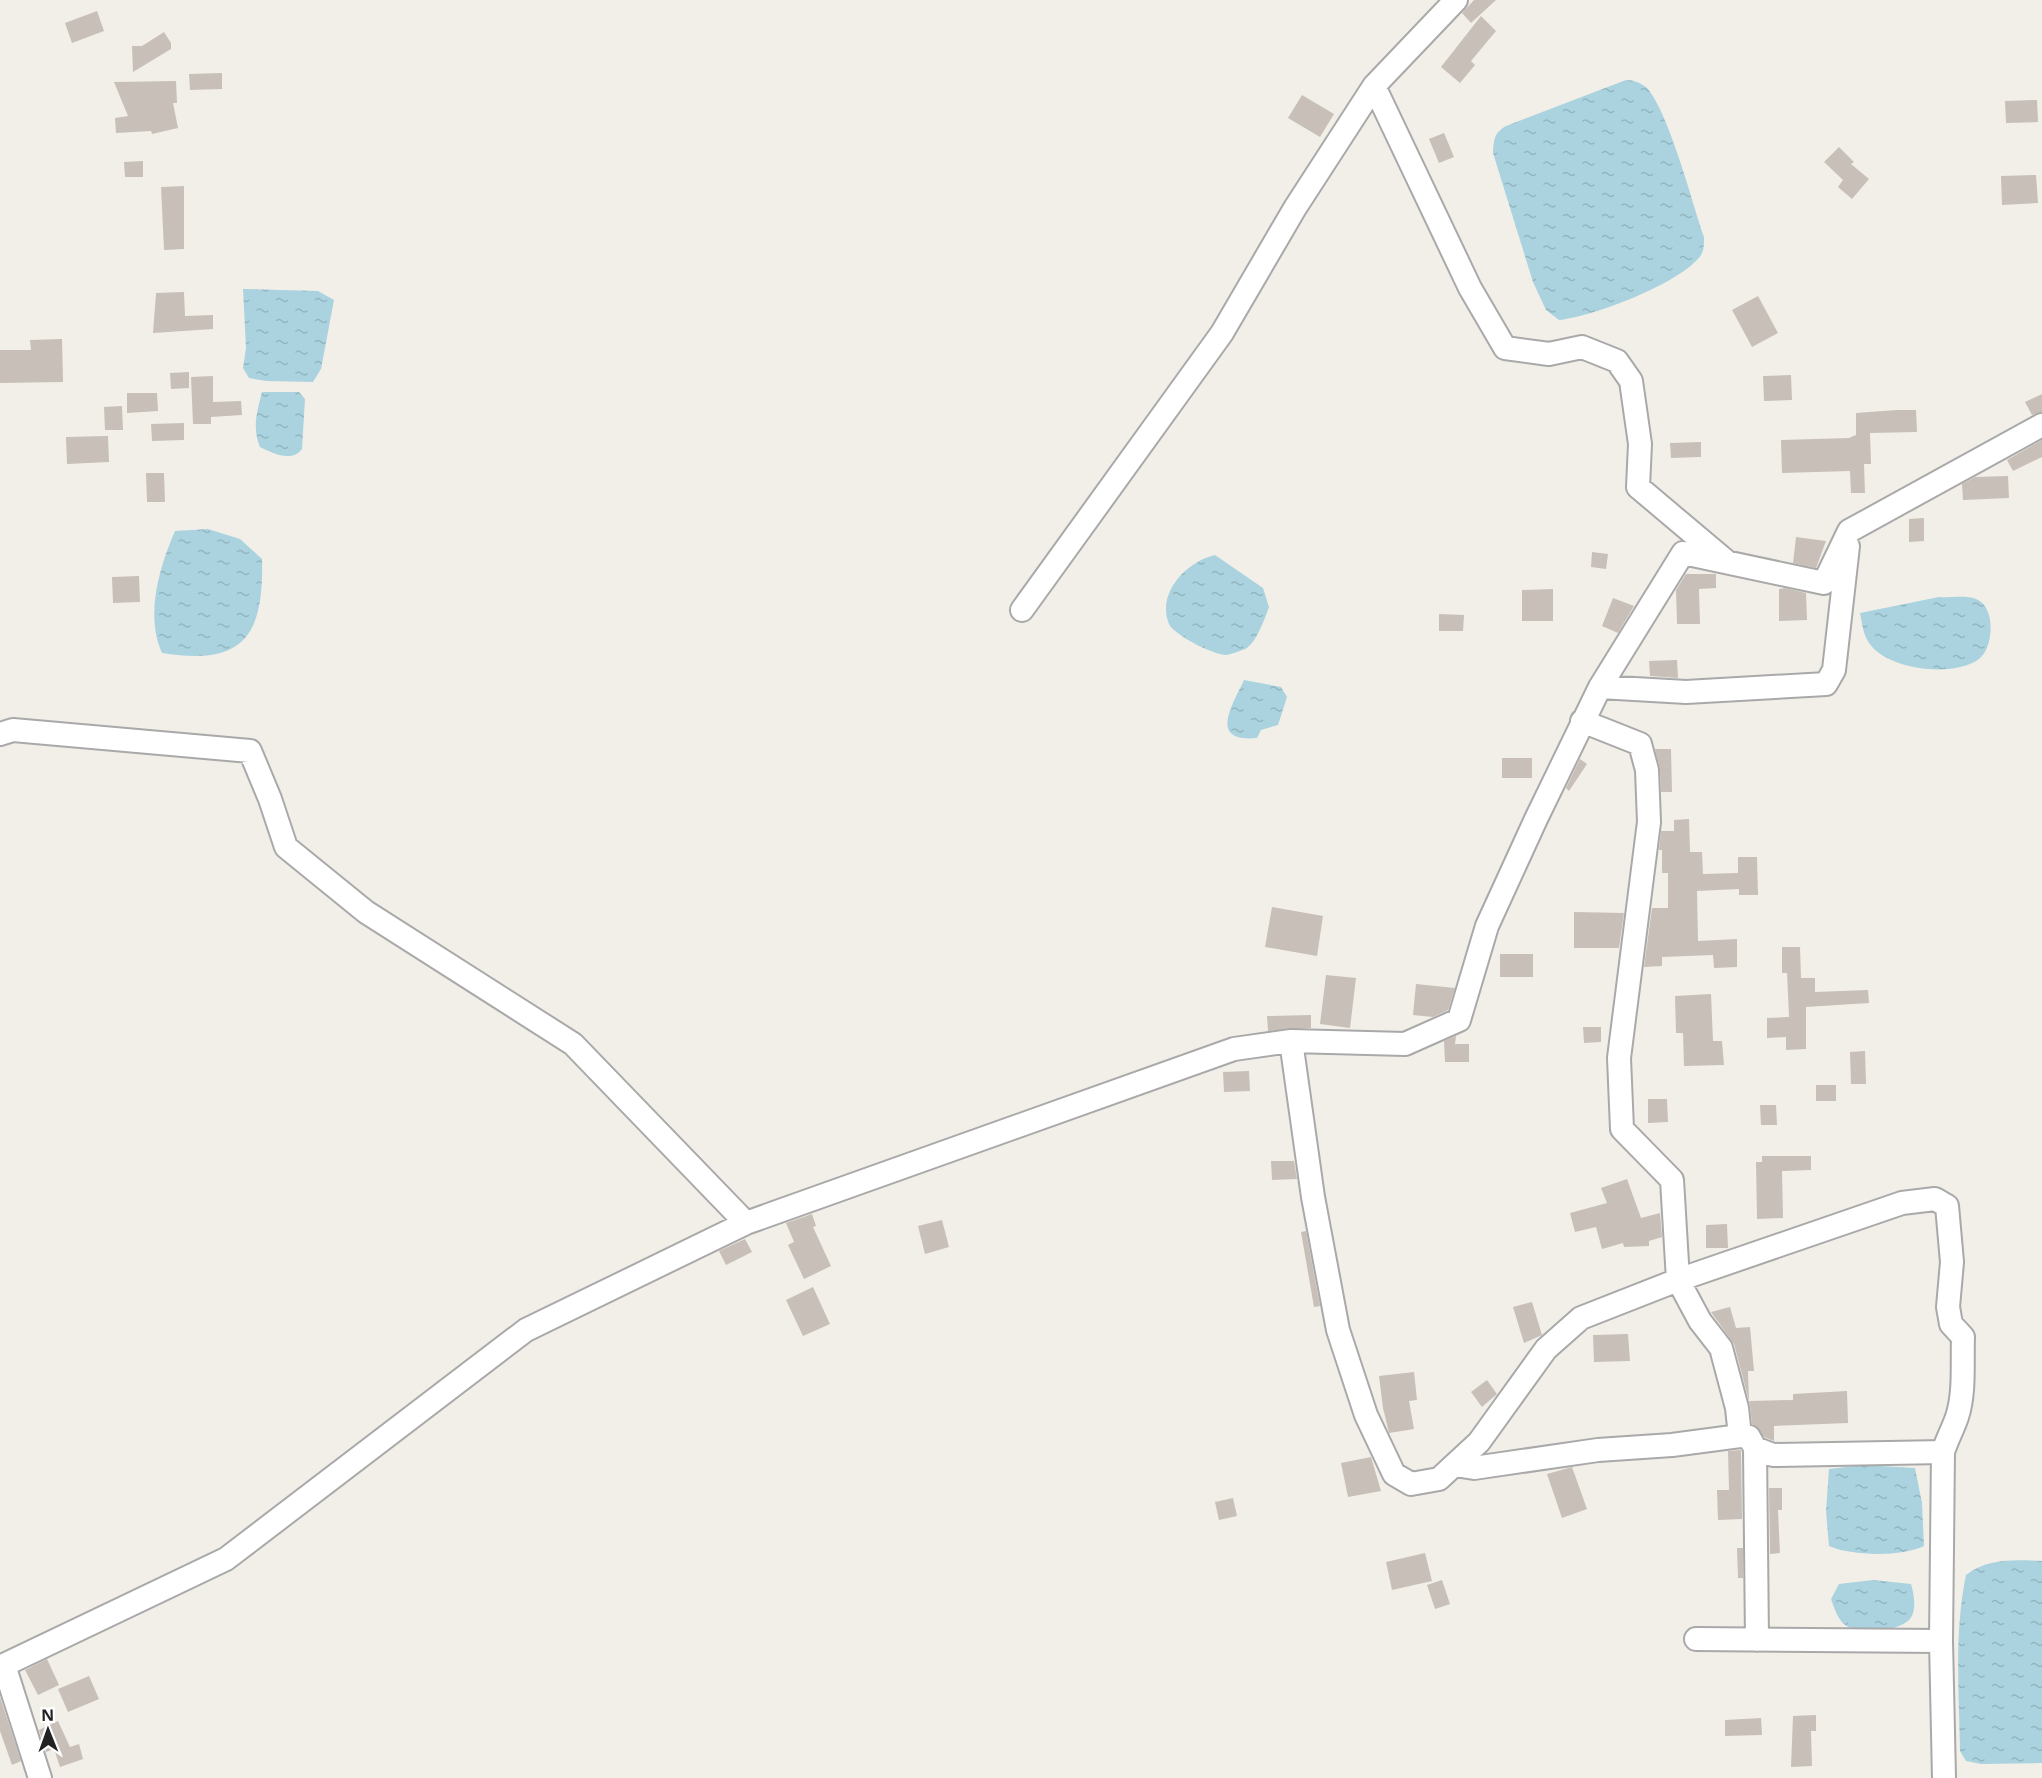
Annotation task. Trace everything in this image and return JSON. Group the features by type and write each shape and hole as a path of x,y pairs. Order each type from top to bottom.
{"street":[{"path":"1022,610 1222,333 1295,208 1374,86 1456,0"},
{"path":"1374,86 1470,288 1505,348 1549,354 1582,347 1617,361 1631,381 1640,444 1638,487 1729,563"},
{"path":"40,1778 2,1666 226,1560 526,1330 746,1223 1234,1049 1291,1041 1406,1044 1460,1020 1487,926 1582,721 1600,687 1683,553 1824,584 1849,531 2042,425"},
{"path":"1600,687 1686,692 1826,684 1834,670 1849,531"},
{"path":"1582,721 1640,744 1647,770 1649,822 1619,1058 1622,1129 1672,1180 1678,1280 1700,1321 1721,1348 1748,1442 1757,1640"},
{"path":"0,734 13,730 250,751 270,799 286,847 366,912 573,1044 746,1223"},
{"path":"1291,1041 1313,1197 1338,1330 1366,1415 1394,1474 1411,1484 1439,1479 1479,1442 1545,1349 1581,1318 1678,1280 1902,1203 1935,1199 1947,1206 1952,1262 1948,1307 1951,1324 1963,1337 1961,1397 1957,1418 1947,1436 1944,1452 1941,1641 1944,1778"},
{"path":"1455,1465 1483,1467 1598,1450 1748,1442 1773,1455 1944,1452"},
{"path":"1696,1639 1941,1641"}],"water":[{"path":"1626,80 1637,82 1647,88 1664,117 1704,237 1703,251 1691,266 1656,287 1592,313 1559,320 1546,310 1533,282 1493,153 1494,140 1499,131 1506,126"},
{"path":"243,289 318,291 334,300 321,369 313,382 266,381 249,378 243,368 246,348"},
{"path":"262,392 299,392 305,399 302,449 298,453 287,456 260,447 256,427"},
{"path":"208,529 240,539 262,559 262,586 259,608 253,626 243,640 230,650 212,655 190,656 162,653 157,638 154,607 159,576 169,545 175,531"},
{"path":"1215,555 1263,588 1269,607 1251,644 1245,649 1227,655 1203,648 1185,638 1169,624 1166,612 1167,601 1177,580 1195,564"},
{"path":"1939,597 1976,599 1987,610 1990,618 1990,637 1984,654 1979,659 1968,665 1954,668 1921,668 1890,660 1869,643 1860,613"},
{"path":"1244,680 1281,687 1287,697 1278,725 1261,730 1257,738 1242,738 1232,734 1228,728 1230,710"},
{"path":"1863,1465 1915,1468 1922,1503 1924,1546 1915,1550 1877,1554 1850,1552 1829,1546 1826,1511 1829,1469"},
{"path":"2042,1561 2042,1763 1981,1764 1966,1761 1960,1751 1958,1663 1960,1618 1966,1575 1974,1569 1993,1563"},
{"path":"1873,1580 1911,1584 1914,1607 1910,1619 1896,1627 1877,1631 1850,1628 1842,1622 1831,1599 1839,1584"}],"building":[{"path":"1474,0 1496,0 1471,23 1462,13"},
{"path":"97,11 104,31 72,43 65,23"},
{"path":"1481,16 1496,31 1471,61 1475,65 1460,83 1441,67"},
{"path":"164,32 171,43 171,49 133,72 132,46 142,46"},
{"path":"222,73 222,89 190,90 189,74"},
{"path":"176,81 177,103 173,103 178,128 152,134 151,131 116,133 115,118 128,116 114,82"},
{"path":"1302,95 1334,114 1320,137 1288,118"},
{"path":"2037,100 2038,122 2006,123 2005,101"},
{"path":"1444,133 1454,157 1439,163 1429,139"},
{"path":"1839,147 1854,162 1851,164 1869,179 1852,199 1838,187 1843,180 1824,162"},
{"path":"143,161 143,177 125,177 124,162"},
{"path":"2036,175 2038,203 2002,205 2001,176"},
{"path":"184,186 184,249 164,250 161,187"},
{"path":"184,292 185,316 213,315 213,329 153,333 156,293"},
{"path":"1758,296 1778,333 1752,347 1732,310"},
{"path":"62,339 63,382 0,383 0,350 31,350 30,340"},
{"path":"189,372 189,388 171,389 170,373"},
{"path":"1791,375 1792,400 1764,401 1763,376"},
{"path":"213,376 213,402 241,401 242,415 211,417 211,424 193,424 191,377"},
{"path":"127,393 157,393 158,411 127,413"},
{"path":"2042,394 2042,412 2032,415 2025,402"},
{"path":"122,406 123,430 105,430 104,407"},
{"path":"1916,410 1917,432 1870,433 1871,464 1864,464 1865,493 1851,493 1850,471 1782,473 1781,440 1849,438 1856,435 1856,413"},
{"path":"184,423 184,440 152,441 151,424"},
{"path":"108,436 109,462 67,464 66,437"},
{"path":"2042,440 2042,457 2013,471 2007,460"},
{"path":"1701,442 1701,457 1671,458 1670,443"},
{"path":"146,473 164,473 165,502 147,502"},
{"path":"2008,476 2009,498 1963,500 1962,484 1975,477"},
{"path":"1924,518 1924,541 1909,542 1909,519"},
{"path":"1796,537 1826,541 1816,568 1793,563"},
{"path":"1592,552 1608,554 1606,569 1591,567"},
{"path":"1686,574 1716,574 1716,588 1699,589 1700,624 1677,624 1676,590"},
{"path":"139,576 140,602 113,603 112,577"},
{"path":"1785,588 1806,593 1807,620 1779,621 1779,589"},
{"path":"1553,589 1553,621 1522,621 1522,590"},
{"path":"1613,598 1634,606 1618,633 1602,626"},
{"path":"1439,614 1464,615 1463,631 1439,631"},
{"path":"1677,660 1678,678 1650,676 1649,661"},
{"path":"1655,749 1671,749 1672,792 1661,792 1660,769"},
{"path":"1502,758 1532,758 1532,778 1502,778"},
{"path":"1580,759 1587,764 1569,791 1566,788"},
{"path":"1689,819 1690,852 1702,852 1703,874 1738,873 1738,857 1757,857 1758,895 1739,895 1739,889 1697,891 1698,941 1737,939 1737,967 1714,968 1713,955 1662,957 1662,966 1644,967 1652,908 1668,908 1668,873 1662,873 1662,850 1659,850 1661,831 1674,831 1674,820"},
{"path":"1272,907 1323,916 1317,956 1265,947"},
{"path":"1574,912 1624,913 1619,948 1574,948"},
{"path":"1782,947 1800,947 1801,978 1815,978 1815,992 1868,990 1869,1003 1806,1007 1806,1049 1786,1050 1786,1037 1767,1038 1767,1018 1789,1017 1787,973 1782,973"},
{"path":"1500,954 1533,954 1533,977 1500,977"},
{"path":"1326,975 1356,978 1350,1028 1320,1024"},
{"path":"1416,984 1455,988 1448,1010 1433,1017 1413,1015"},
{"path":"1711,994 1713,1041 1722,1041 1724,1065 1684,1066 1683,1033 1676,1033 1675,996"},
{"path":"1311,1015 1311,1028 1268,1031 1267,1016"},
{"path":"1583,1027 1601,1027 1601,1042 1584,1043"},
{"path":"1456,1036 1455,1044 1469,1044 1469,1062 1445,1062 1444,1041"},
{"path":"1865,1051 1866,1084 1851,1084 1850,1052"},
{"path":"1249,1071 1250,1091 1224,1092 1223,1072"},
{"path":"1816,1085 1836,1085 1836,1101 1816,1101"},
{"path":"1648,1099 1667,1099 1668,1122 1648,1123"},
{"path":"1760,1105 1776,1105 1777,1125 1761,1125"},
{"path":"1762,1156 1811,1156 1811,1170 1782,1171 1783,1218 1757,1219 1756,1162 1762,1162"},
{"path":"1271,1161 1294,1161 1297,1179 1272,1180"},
{"path":"1627,1179 1641,1218 1660,1213 1662,1237 1649,1241 1649,1246 1624,1247 1623,1243 1602,1249 1596,1227 1575,1232 1570,1213 1607,1203 1601,1188"},
{"path":"812,1214 816,1226 813,1227 831,1266 804,1279 788,1245 794,1242 786,1223"},
{"path":"942,1220 949,1247 925,1254 918,1226"},
{"path":"1727,1224 1728,1248 1706,1248 1706,1225"},
{"path":"1306,1231 1320,1306 1314,1307 1301,1232"},
{"path":"745,1239 752,1252 726,1265 719,1251"},
{"path":"813,1287 830,1324 803,1336 786,1300"},
{"path":"1532,1302 1542,1335 1524,1343 1513,1307"},
{"path":"1730,1307 1736,1328 1750,1327 1754,1371 1748,1371 1749,1401 1793,1400 1793,1394 1847,1391 1848,1423 1774,1426 1774,1441 1764,1437 1752,1424 1750,1405 1734,1344 1711,1312"},
{"path":"1628,1334 1630,1361 1594,1362 1593,1335"},
{"path":"1414,1372 1417,1400 1409,1401 1414,1429 1389,1433 1379,1376"},
{"path":"1487,1380 1497,1394 1482,1407 1471,1392"},
{"path":"1741,1450 1742,1519 1718,1520 1717,1490 1729,1490 1728,1451"},
{"path":"1371,1457 1381,1491 1348,1497 1341,1463"},
{"path":"1572,1467 1587,1509 1562,1518 1547,1474"},
{"path":"1769,1488 1782,1488 1782,1510 1778,1510 1780,1553 1770,1554"},
{"path":"1233,1498 1237,1516 1219,1520 1215,1502"},
{"path":"1737,1548 1743,1548 1743,1578 1738,1578"},
{"path":"1425,1553 1432,1581 1392,1590 1386,1562"},
{"path":"1442,1580 1450,1604 1435,1609 1427,1585"},
{"path":"47,1659 59,1685 38,1695 25,1670"},
{"path":"89,1676 99,1699 68,1712 58,1689"},
{"path":"0,1697 21,1761 12,1765 0,1731"},
{"path":"1816,1715 1816,1731 1811,1731 1812,1766 1791,1767 1793,1716"},
{"path":"1761,1718 1762,1735 1725,1736 1725,1720"},
{"path":"58,1721 70,1747 79,1744 83,1759 60,1767 54,1749 46,1752 39,1730"}]}
